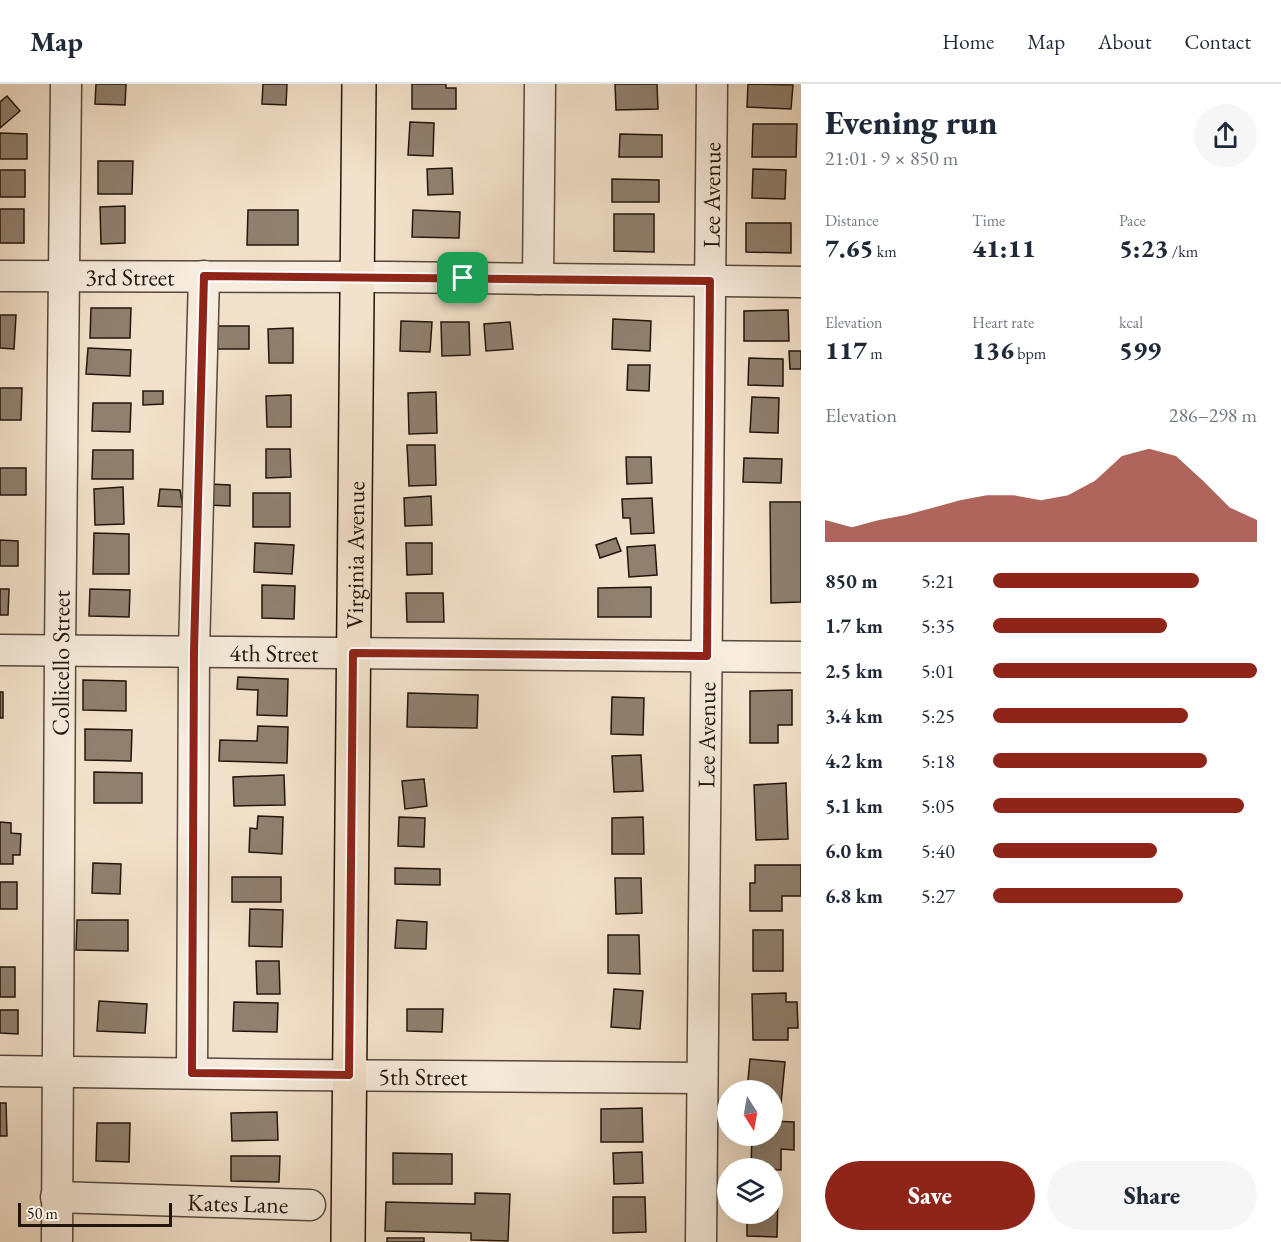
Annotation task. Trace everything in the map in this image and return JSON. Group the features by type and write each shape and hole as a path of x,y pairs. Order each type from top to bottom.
{"main road":[{"name":"Virginia Avenue","path":"348,1242 359,84"}],"street":[{"name":"Collicello Street","path":"57,1242 66,84"},
{"path":"538,279 540,84"},
{"name":"Lee Avenue","path":"701,1242 712,84"},
{"name":"3rd Street","path":"0,276 801,282"},
{"path":"192,1073 194,651 204,276"},
{"name":"4th Street","path":"0,650 801,657"},
{"name":"5th Street","path":"0,1071 702,1078"},
{"name":"Kates Lane","path":"56,1197 310,1205"}],"building":[{"path":"96,84 126,84 125,105 95,104"},
{"path":"263,84 287,84 286,105 262,104"},
{"path":"412,84 446,84 446,88 456,88 456,109 412,109"},
{"path":"615,84 657,84 658,109 616,110"},
{"path":"748,84 793,85 791,109 747,107"},
{"path":"7,96 20,111 0,128 0,102"},
{"path":"410,122 434,123 433,156 408,155"},
{"path":"753,124 797,124 796,157 752,157"},
{"path":"0,133 27,134 27,159 0,159"},
{"path":"620,134 662,135 662,157 619,157"},
{"path":"98,161 133,161 132,194 98,194"},
{"path":"452,168 453,194 428,195 427,169"},
{"path":"753,169 786,170 785,199 752,198"},
{"path":"0,170 25,170 25,197 0,197"},
{"path":"612,179 659,180 659,202 612,202"},
{"path":"125,206 125,243 101,244 100,207"},
{"path":"0,209 24,209 24,243 0,243"},
{"path":"248,210 298,210 298,245 247,245"},
{"path":"413,210 460,212 459,238 412,237"},
{"path":"614,214 654,214 654,252 614,251"},
{"path":"746,223 791,223 791,253 746,252"},
{"path":"91,308 131,308 130,338 90,338"},
{"path":"788,310 789,341 744,341 744,311"},
{"path":"0,315 16,315 14,349 0,348"},
{"path":"613,319 651,321 650,351 612,349"},
{"path":"401,321 432,322 430,352 400,351"},
{"path":"441,322 469,322 470,355 442,356"},
{"path":"510,322 513,349 486,351 484,324"},
{"path":"210,326 249,326 249,349 210,349"},
{"path":"293,328 293,363 269,363 268,329"},
{"path":"88,348 131,350 130,376 86,374"},
{"path":"789,351 801,351 801,369 790,369"},
{"path":"749,358 783,359 783,386 748,385"},
{"path":"628,365 650,365 649,391 627,390"},
{"path":"0,388 22,388 21,420 0,420"},
{"path":"143,391 163,391 163,404 143,405"},
{"path":"436,392 437,433 409,434 408,393"},
{"path":"291,395 291,427 267,427 266,396"},
{"path":"752,397 779,398 778,433 750,432"},
{"path":"93,403 131,403 130,432 92,431"},
{"path":"407,445 435,445 436,485 409,486"},
{"path":"266,449 290,449 291,477 266,478"},
{"path":"93,450 133,450 133,479 92,479"},
{"path":"626,457 651,457 652,483 627,484"},
{"path":"744,458 782,459 781,483 743,482"},
{"path":"0,468 26,468 26,495 0,495"},
{"path":"209,484 230,485 230,506 208,505"},
{"path":"123,487 124,524 95,525 94,489"},
{"path":"160,489 180,490 183,507 158,506"},
{"path":"253,493 290,493 290,527 253,527"},
{"path":"431,496 432,525 405,526 404,498"},
{"path":"652,498 654,533 631,534 630,518 623,518 622,499"},
{"path":"770,502 801,502 801,602 771,603"},
{"path":"94,533 129,534 129,574 93,574"},
{"path":"616,538 621,551 600,558 596,545"},
{"path":"0,540 18,541 18,566 0,566"},
{"path":"255,543 294,545 292,574 254,572"},
{"path":"406,543 432,543 432,574 407,575"},
{"path":"655,545 657,575 629,577 627,547"},
{"path":"262,585 295,586 294,619 262,618"},
{"path":"651,587 651,617 598,617 598,588"},
{"path":"0,589 9,589 8,615 0,615"},
{"path":"90,589 130,590 129,617 89,616"},
{"path":"406,593 443,593 444,622 407,622"},
{"path":"238,677 288,679 287,716 257,715 258,690 237,689"},
{"path":"83,680 126,681 126,711 83,710"},
{"path":"792,690 792,725 778,725 778,743 750,743 750,691"},
{"path":"0,692 3,692 3,718 0,718"},
{"path":"408,693 478,695 477,728 407,727"},
{"path":"612,697 644,698 643,735 611,734"},
{"path":"258,726 288,727 287,763 219,761 220,740 257,741"},
{"path":"85,729 132,730 131,761 85,760"},
{"path":"641,755 643,791 614,792 612,756"},
{"path":"94,772 142,773 142,803 94,803"},
{"path":"284,775 285,805 234,806 233,777"},
{"path":"424,779 427,806 405,809 402,781"},
{"path":"786,783 788,839 756,840 754,785"},
{"path":"258,816 283,817 282,854 249,852 250,828 257,829"},
{"path":"399,817 425,818 424,847 398,846"},
{"path":"643,817 644,854 612,854 612,818"},
{"path":"0,822 11,823 11,833 21,834 20,855 13,855 13,864 0,864"},
{"path":"93,863 121,864 120,894 92,893"},
{"path":"755,865 801,865 801,896 782,896 782,911 750,911 750,883 755,883"},
{"path":"395,868 440,869 440,885 395,884"},
{"path":"232,877 281,877 281,902 232,902"},
{"path":"615,878 641,878 642,913 616,914"},
{"path":"0,882 17,882 17,909 0,909"},
{"path":"250,909 283,910 282,947 249,946"},
{"path":"77,920 128,920 128,951 76,950"},
{"path":"397,920 427,922 426,949 395,948"},
{"path":"753,930 783,930 783,971 753,971"},
{"path":"608,935 639,935 640,974 608,973"},
{"path":"256,961 279,961 280,994 257,994"},
{"path":"0,967 15,967 15,997 0,997"},
{"path":"614,989 643,991 640,1029 611,1027"},
{"path":"786,993 786,1002 797,1002 798,1028 788,1028 788,1040 753,1040 752,994"},
{"path":"99,1001 147,1004 145,1033 97,1031"},
{"path":"234,1002 278,1003 277,1032 233,1031"},
{"path":"407,1009 443,1009 442,1032 407,1031"},
{"path":"0,1010 18,1010 18,1034 0,1033"},
{"path":"750,1059 785,1062 783,1082 783,1080 748,1080"},
{"path":"0,1103 6,1103 7,1136 0,1136"},
{"path":"642,1108 643,1142 601,1142 601,1109"},
{"path":"277,1112 278,1140 232,1141 231,1113"},
{"path":"783,1122 794,1122 794,1150 781,1149 781,1158 751,1158 752,1146 783,1146"},
{"path":"97,1123 130,1123 129,1162 96,1161"},
{"path":"642,1152 643,1183 614,1184 613,1153"},
{"path":"393,1153 452,1154 452,1184 393,1184"},
{"path":"231,1156 280,1156 279,1182 231,1181"},
{"path":"475,1193 510,1194 508,1241 471,1240 471,1233 385,1231 386,1202 475,1204"},
{"path":"613,1197 645,1197 646,1232 613,1233"},
{"path":"747,1224 777,1224 777,1237 747,1236"},
{"path":"387,1238 424,1238 424,1242 387,1242"}],"route":[{"path":"204,276 463,278 710,281 707,656 353,653 349,1075 192,1073 194,651 204,276"}]}
